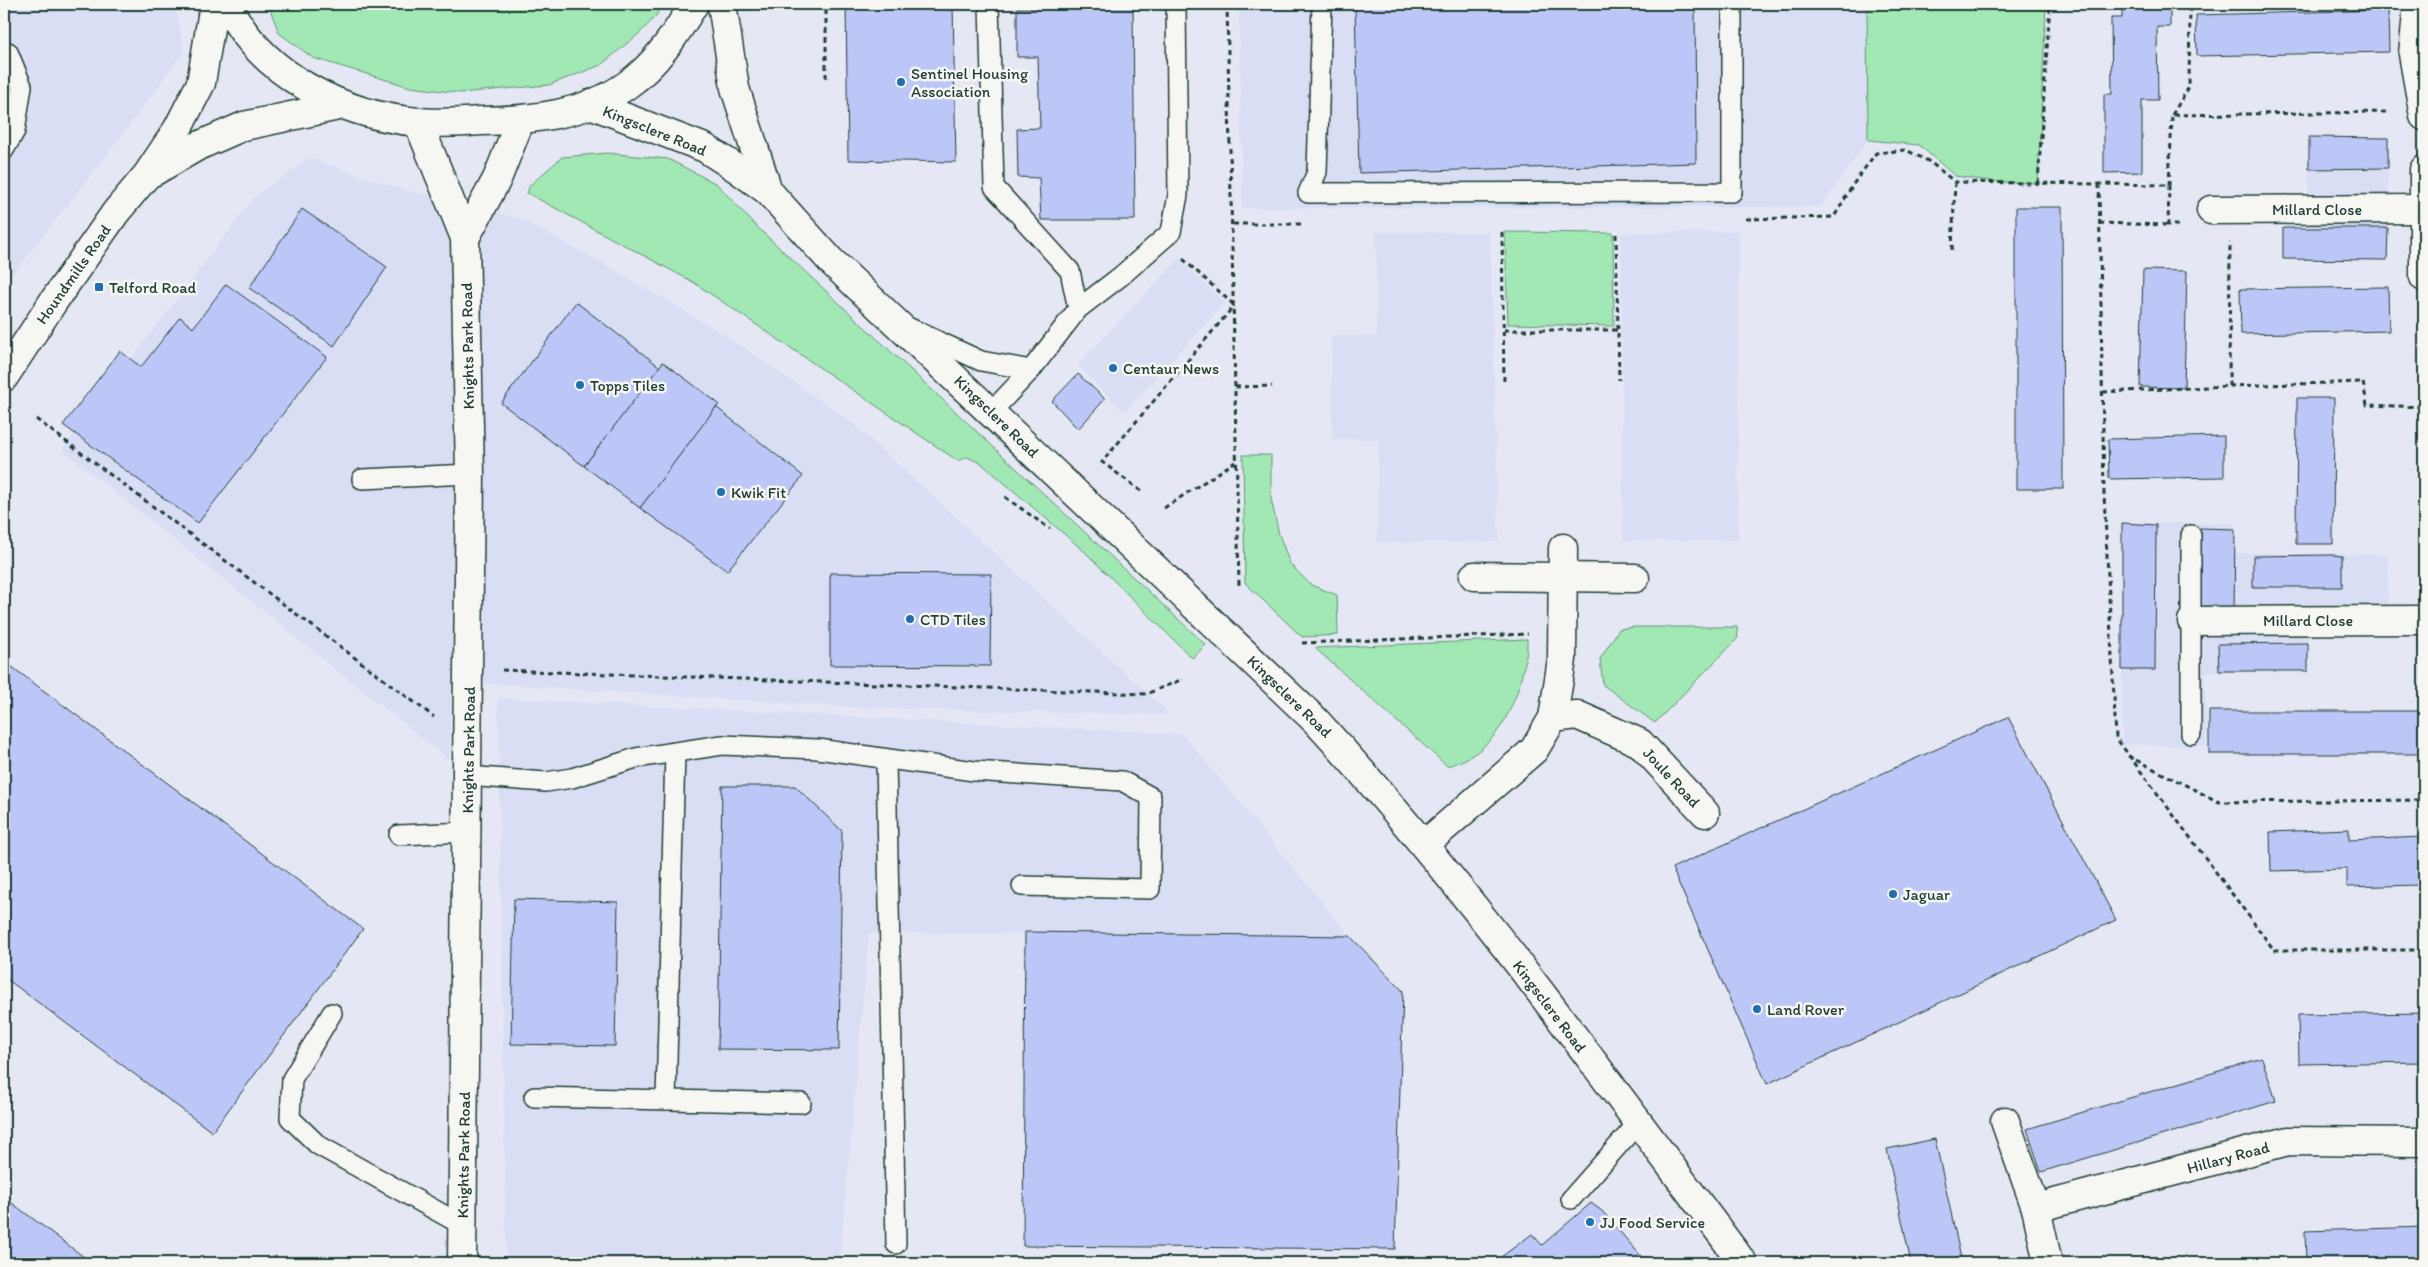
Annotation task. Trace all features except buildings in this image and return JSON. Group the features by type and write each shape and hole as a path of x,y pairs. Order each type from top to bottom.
{"street":[{"name":"Houndmills Road","path":"4,377 116,212 147,175 177,130 201,83 214,4"},
{"path":"227,4 238,26 266,56 314,92 343,105 371,114 418,122 520,120 560,114 590,104 626,86 651,66 694,4"},
{"name":"Kingsclere Road","path":"722,4 735,88 768,191"},
{"path":"2418,4 2418,55 2424,116"},
{"name":"Kingsclere Road","path":"590,104 705,148 768,191 831,261 992,411 1316,721 1379,789 1538,989 1743,1263"},
{"name":"Houndmills Road","path":"147,175 198,146 244,126 343,105"},
{"name":"Knights Park Road","path":"465,238 497,179 520,120"},
{"name":"Knights Park Road","path":"418,122 465,238 470,474 462,1263"},
{"path":"2424,170 2424,277"},
{"name":"Millard Close","path":"2211,210 2423,208"},
{"path":"1424,845 1534,750 1553,718 1562,659 1563,548"},
{"path":"1474,576 1635,578"},
{"name":"Millard Close","path":"2192,621 2424,620"},
{"name":"Joule Road","path":"1553,718 1577,715 1640,743 1705,813"},
{"path":"2005,1121 2036,1208 2048,1263"},
{"name":"Hillary Road","path":"2036,1208 2288,1141 2424,1142"}],"lane":[{"path":"990,4 994,187 1070,271 1078,310"},
{"path":"992,411 1031,370 1078,310 1171,232 1178,195 1176,4"},
{"path":"1322,4 1317,172 1308,193 1732,192 1732,4"},
{"path":"4,150 15,130 22,86 8,52"},
{"path":"898,322 981,361 1031,370"},
{"path":"362,479 470,474"},
{"path":"2191,535 2192,734"},
{"path":"467,776 546,782 572,778 636,758 722,745 818,749 974,771 1122,781 1151,797 1150,889 1022,886"},
{"path":"666,1100 675,752"},
{"path":"886,759 896,1244"},
{"path":"399,835 467,832"},
{"path":"332,1012 292,1079 290,1118 318,1145 462,1225"},
{"path":"534,1097 801,1103"},
{"path":"1572,1199 1638,1123"}],"path":[{"path":"826,4 826,78"},
{"path":"1227,4 1239,586"},
{"path":"2038,183 2050,4"},
{"path":"2169,185 2172,115 2189,87 2190,4"},
{"path":"2172,115 2396,112"},
{"path":"1952,250 1955,182"},
{"path":"2211,210 2210,226 2230,226 2229,386"},
{"path":"2099,224 2168,225"},
{"path":"1502,232 1504,383"},
{"path":"1616,234 1619,380"},
{"path":"1163,240 1234,306"},
{"path":"1141,492 1102,462 1234,306"},
{"path":"1504,330 1618,330"},
{"path":"2103,392 2363,382 2367,405 2424,407"},
{"path":"1235,387 1272,386"},
{"path":"36,419 434,717"},
{"path":"1164,508 1236,462"},
{"path":"1005,497 1050,529"},
{"path":"1302,643 1528,634"},
{"path":"508,670 1146,694 1183,679"},
{"path":"2127,756 2219,802 2424,800"}],"shaded area":[{"path":"4,4 175,4 184,51 121,137 4,286"},
{"path":"1239,4 1867,4 1868,140 1821,207 1242,208"},
{"path":"2309,137 2388,138 2387,260 2283,259 2283,228 2308,228"},
{"path":"310,158 398,188 518,218 601,262 724,334 853,423 1171,715 862,708 452,681 449,760 62,450 256,195"},
{"path":"1739,231 1738,540 1623,541 1621,233"},
{"path":"1376,232 1490,232 1499,542 1377,543 1378,439 1332,439 1331,336 1376,336"},
{"path":"1179,259 1225,303 1124,412 1077,365"},
{"path":"2122,523 2234,523 2235,553 2388,554 2388,608 2308,634 2308,671 2205,672 2207,746 2122,745"},
{"path":"498,698 1183,734 1350,936 869,933 840,1263 506,1262"}],"green space":[{"path":"268,4 662,4 656,16 641,32 601,65 549,85 460,93 410,87 313,58 279,33"},
{"path":"1867,4 2046,4 2038,183 1998,182 1955,176 1919,145 1868,140"},
{"path":"607,153 668,159 717,184 754,224 1206,645 1192,658 1084,551 981,463 967,457 958,461 693,282 527,193 530,185 562,157"},
{"path":"1505,232 1613,233 1614,326 1508,324"},
{"path":"1243,455 1271,455 1271,499 1279,534 1290,564 1311,585 1337,595 1338,635 1302,637 1245,583"},
{"path":"1635,627 1737,627 1738,638 1655,723 1603,685 1600,659 1619,629"},
{"path":"1527,639 1526,659 1517,692 1500,728 1483,747 1472,755 1447,766 1315,648"}],"place":[{"name":"Sentinel Housing Association","path":"901,82"},
{"name":"Telford Road","path":"99,287"},
{"name":"Centaur News","path":"1113,368"},
{"name":"Topps Tiles","path":"580,385"},
{"name":"Kwik Fit","path":"721,492"},
{"name":"CTD Tiles","path":"910,619"},
{"name":"Jaguar","path":"1893,894"},
{"name":"Land Rover","path":"1757,1009"},
{"name":"JJ Food Service","path":"1590,1222"}]}
